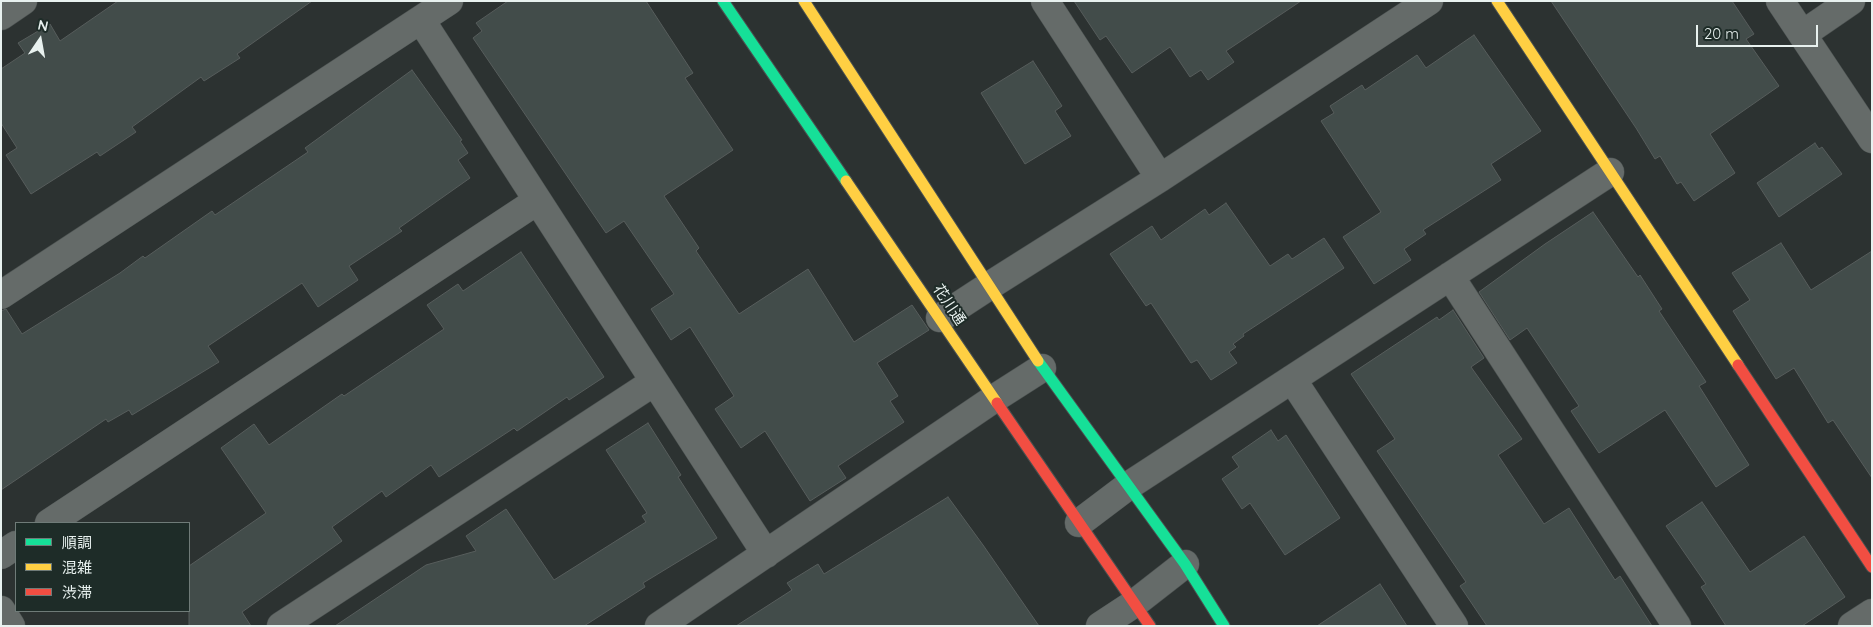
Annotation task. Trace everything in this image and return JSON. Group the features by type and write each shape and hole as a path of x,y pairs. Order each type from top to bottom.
{"street":[{"path":"1,16 23,1"},
{"path":"1,295 449,1"},
{"name":"花川通","path":"723,1 1150,626"},
{"path":"804,1 1042,368 1185,564 1224,626"},
{"path":"1045,1 1160,178"},
{"path":"940,318 1160,178 1429,1"},
{"path":"1496,1 1872,567"},
{"path":"1780,1 1872,138"},
{"path":"1803,34 1851,1"},
{"path":"421,20 766,554"},
{"path":"1079,523 1128,486 1610,172"},
{"path":"51,522 538,201"},
{"path":"1450,276 1677,626"},
{"path":"659,626 1042,368"},
{"path":"1292,379 1454,626"},
{"path":"281,626 654,382"},
{"path":"1,555 15,546"},
{"path":"1100,626 1135,603 1185,564"},
{"path":"1,610 12,626"},
{"path":"1852,626 1872,613"}],"building":[{"path":"118,1 312,1 237,54 240,58 204,81 201,77 132,127 136,132 100,156 97,152 31,194 6,155 17,148 1,123 1,69 25,53 18,43 50,24 60,41"},
{"path":"508,1 646,1 693,73 685,78 733,150 664,196 699,248 696,251 739,314 808,269 854,342 912,305 929,330 877,363 898,396 890,401 904,422 838,466 846,478 810,501 765,431 741,448 715,409 734,396 690,327 671,340 651,309 674,294 624,221 606,233 473,38 482,31 476,23"},
{"path":"1074,1 1301,1 1226,51 1234,62 1208,80 1201,70 1190,77 1170,47 1132,73 1106,36 1100,40"},
{"path":"1551,1 1732,1 1754,34 1746,39 1779,86 1710,134 1735,173 1694,201 1681,182 1677,184 1660,156 1655,159"},
{"path":"1474,35 1541,131 1491,164 1501,180 1423,230 1426,234 1404,249 1411,260 1374,284 1343,237 1381,212 1321,121 1334,113 1330,106 1362,85 1365,90 1417,55 1426,68"},
{"path":"1033,61 1062,106 1055,111 1071,136 1025,164 981,93"},
{"path":"412,70 462,140 460,141 468,153 458,160 470,178 399,228 402,231 349,266 358,280 318,307 302,283 208,346 219,362 132,415 129,410 108,422 106,419 1,490 1,311 6,309 22,334 120,273 143,256 145,258 212,211 215,215 308,152 305,148"},
{"path":"1815,143 1819,149 1822,147 1842,174 1779,217 1757,183"},
{"path":"1226,203 1270,266 1288,254 1292,259 1324,238 1344,268 1243,334 1244,336 1233,344 1236,347 1229,352 1237,363 1211,380 1197,360 1191,363 1151,303 1146,306 1110,254 1152,226 1161,240 1205,209 1209,215"},
{"path":"1593,212 1638,277 1640,275 1662,309 1659,311 1706,382 1699,386 1749,465 1716,487 1665,410 1599,453 1571,411 1579,406 1527,328 1510,340 1479,292"},
{"path":"1781,243 1811,290 1872,251 1872,478 1833,420 1828,423 1794,368 1776,379 1733,311 1750,300 1732,273"},
{"path":"521,252 604,377 569,400 567,397 517,431 514,428 439,477 431,465 386,497 382,491 332,527 342,541 242,612 251,626 189,626 190,565 266,513 221,448 254,424 269,445 342,394 344,396 444,329 427,305 458,284 463,291"},
{"path":"1453,310 1484,358 1471,367 1522,439 1498,455 1544,524 1569,508 1615,580 1620,576 1652,626 1487,626 1460,586 1466,582 1377,451 1395,439 1351,374 1437,317 1439,320"},
{"path":"648,423 681,475 678,477 717,538 643,583 645,587 584,626 335,626 426,565 476,551 466,536 506,509 554,580 646,522 642,516 647,513 606,450"},
{"path":"1271,430 1278,441 1286,435 1340,518 1285,555 1250,503 1242,509 1222,479 1239,467 1232,457"},
{"path":"948,497 1039,626 736,626 792,590 787,583 818,564 824,574"},
{"path":"1702,502 1750,572 1804,536 1845,597 1802,626 1726,626 1701,587 1706,584 1666,526"},
{"path":"1380,584 1407,626 1317,626"}],"traffic: fast":[{"path":"723,1 846,181"},
{"path":"1038,361 1185,564 1224,626"}],"traffic: slow":[{"path":"804,1 1038,361"},
{"path":"1497,1 1738,365"},
{"path":"846,181 997,403"}],"traffic: jam":[{"path":"1738,365 1872,567"},
{"path":"997,403 1150,626"}]}
